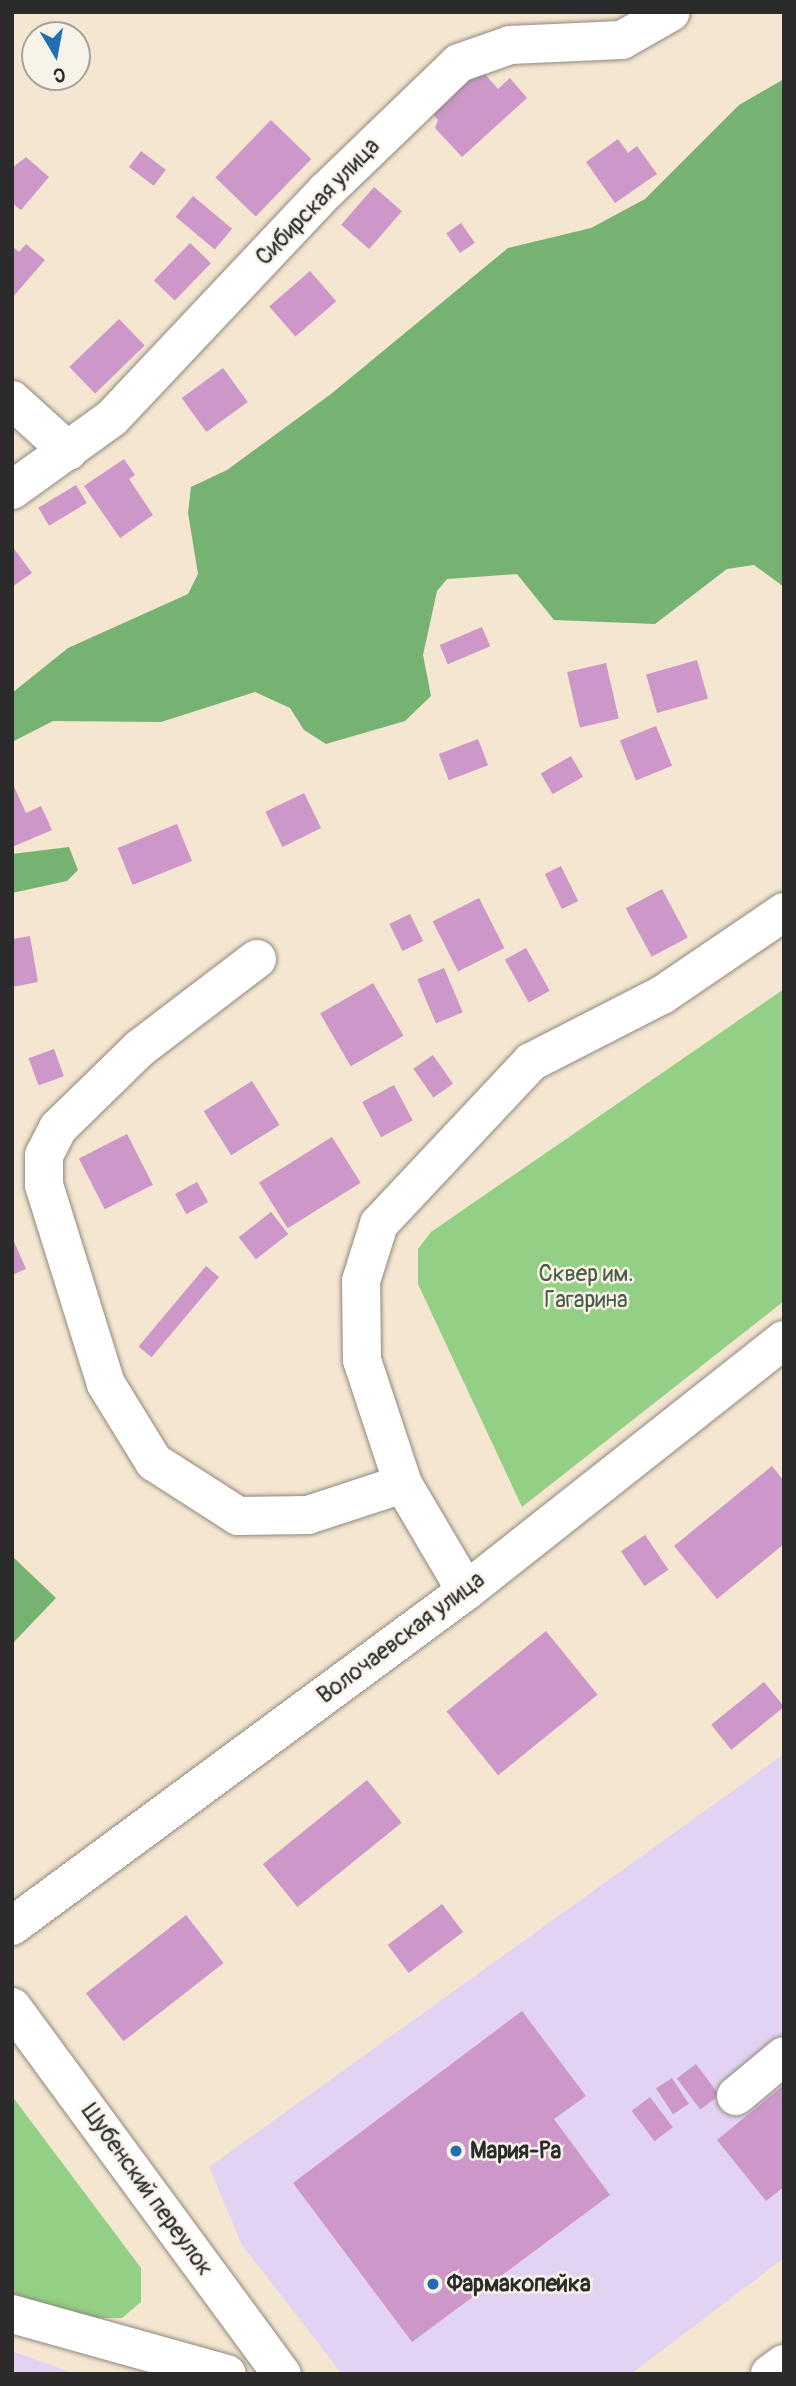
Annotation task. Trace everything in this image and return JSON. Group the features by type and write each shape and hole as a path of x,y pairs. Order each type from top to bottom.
{"street":[{"name":"Сибирская улица","path":"12,490 68,451 131,399 325,192 459,63 510,45 622,40 671,12"},
{"path":"12,400 68,451"},
{"path":"466,1591 403,1483 362,1360 360,1281 379,1224 531,1062 662,995 784,912"},
{"path":"257,959 139,1049 58,1128 44,1155 44,1185 106,1384 154,1462 238,1517 308,1515 403,1483"},
{"name":"Волочаевская улица","path":"12,1926 466,1591 784,1340"},
{"name":"Шубенский переулок","path":"12,2007 282,2374"},
{"path":"736,2096 784,2056"},
{"path":"12,2314 227,2374"},
{"path":"770,2374 784,2364"}],"shaded area":[{"path":"784,1754 784,2258 631,2374 342,2374 242,2245 209,2167"},
{"path":"12,2351 75,2374 12,2374"}],"green space":[{"path":"784,79 784,587 754,565 727,569 655,624 554,620 517,574 447,579 437,591 423,655 431,696 405,721 326,744 304,730 290,708 255,692 161,722 53,721 12,742 12,693 68,648 188,594 198,574 188,513 191,487 227,470 331,394 508,248 591,228 645,199 739,105"},
{"path":"69,847 78,870 67,881 12,893 12,854"},
{"name":"Сквер им. Гагарина","path":"784,989 784,1301 522,1507 418,1284 418,1249 431,1232"},
{"path":"12,1556 56,1598 12,1644"},
{"path":"12,2096 141,2268 141,2302 122,2318 96,2318 12,2296"}],"building":[{"path":"477,65 498,89 510,78 527,98 462,157 435,128 438,120 428,109"},
{"path":"271,120 311,159 256,216 215,178"},
{"path":"618,139 628,153 637,146 657,174 615,203 586,162"},
{"path":"141,151 166,170 154,186 129,167"},
{"path":"26,157 49,177 21,210 12,203 12,168"},
{"path":"374,187 402,211 369,249 341,225"},
{"path":"193,196 232,229 215,249 176,217"},
{"path":"461,223 475,243 460,253 446,233"},
{"path":"190,243 211,263 175,301 154,280"},
{"path":"26,244 45,260 12,298 12,246 19,252"},
{"path":"310,271 336,301 295,337 269,306"},
{"path":"119,319 145,346 95,394 69,367"},
{"path":"223,368 248,402 206,432 182,398"},
{"path":"124,459 135,475 129,479 153,515 120,538 84,486"},
{"path":"76,485 87,503 49,526 38,508"},
{"path":"12,546 32,573 12,587"},
{"path":"482,627 490,646 448,664 440,645"},
{"path":"697,660 708,698 657,713 646,675"},
{"path":"606,663 619,719 580,728 567,672"},
{"path":"656,726 672,766 636,780 620,741"},
{"path":"478,739 488,765 449,780 439,754"},
{"path":"571,756 583,777 553,794 541,774"},
{"path":"12,782 26,813 41,806 52,830 12,847"},
{"path":"304,793 321,828 282,847 265,812"},
{"path":"177,824 192,861 133,885 118,848"},
{"path":"561,866 578,901 562,909 545,874"},
{"path":"662,889 688,938 652,957 626,908"},
{"path":"479,898 504,948 458,972 433,922"},
{"path":"410,914 423,941 402,951 389,924"},
{"path":"30,936 38,982 12,987 12,939"},
{"path":"526,948 550,991 529,1002 505,960"},
{"path":"444,968 463,1012 436,1024 417,979"},
{"path":"373,983 404,1036 351,1066 320,1014"},
{"path":"54,1049 64,1076 39,1085 29,1058"},
{"path":"433,1055 453,1084 433,1097 413,1069"},
{"path":"252,1081 280,1125 231,1155 204,1111"},
{"path":"394,1085 413,1120 381,1137 362,1102"},
{"path":"127,1134 153,1185 105,1209 79,1159"},
{"path":"332,1137 361,1183 288,1228 259,1183"},
{"path":"197,1182 208,1202 186,1214 175,1194"},
{"path":"271,1212 288,1234 256,1259 239,1237"},
{"path":"12,1237 26,1269 12,1275"},
{"path":"206,1266 219,1277 152,1357 139,1346"},
{"path":"772,1466 784,1481 784,1544 717,1599 674,1546"},
{"path":"645,1535 668,1570 644,1586 621,1551"},
{"path":"546,1631 598,1695 498,1775 447,1712"},
{"path":"764,1682 784,1707 731,1750 711,1725"},
{"path":"367,1780 402,1823 297,1907 263,1864"},
{"path":"442,1904 463,1932 409,1973 388,1945"},
{"path":"186,1915 224,1963 123,2041 86,1993"},
{"name":"Мария-Ра","path":"522,2011 586,2096 554,2119 610,2195 412,2342 293,2183"},
{"path":"696,2064 719,2095 700,2110 677,2078"},
{"path":"672,2078 689,2104 673,2114 656,2088"},
{"path":"784,2085 784,2187 766,2201 717,2140"},
{"path":"650,2097 673,2127 655,2141 632,2111"}],"place":[{"name":"Мария-Ра","path":"456,2151"},
{"name":"Фармакопейка","path":"433,2284"}]}
